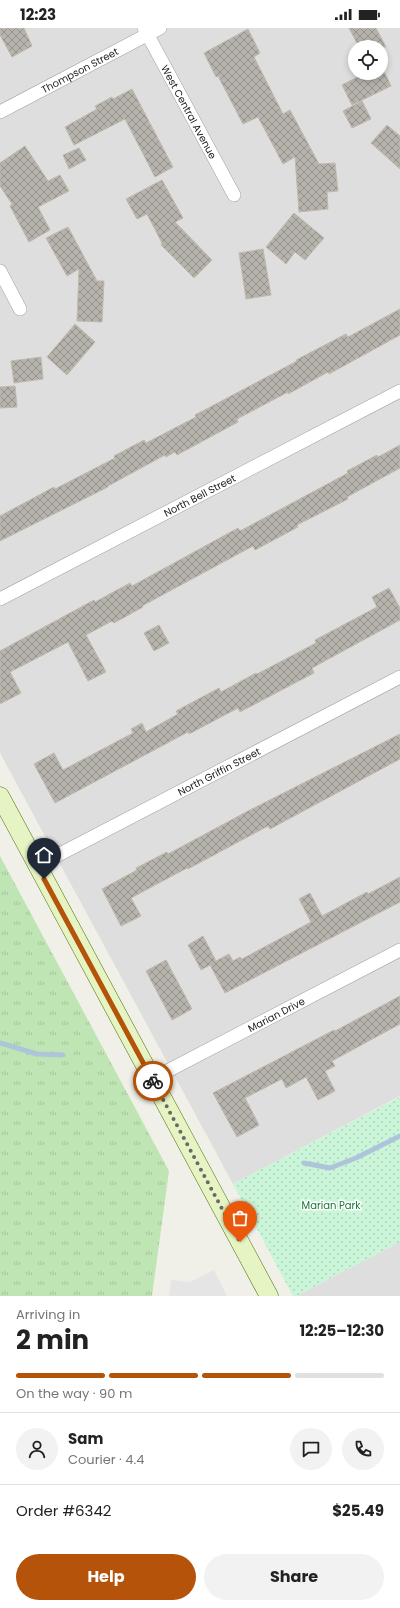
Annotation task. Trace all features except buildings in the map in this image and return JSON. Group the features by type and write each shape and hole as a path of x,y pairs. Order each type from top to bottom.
{"street":[{"name":"Thompson Street","path":"0,112 146,31 160,28"},
{"name":"West Central Avenue","path":"146,31 234,194"},
{"path":"0,271 20,308"},
{"name":"North Bell Street","path":"0,599 400,391"},
{"name":"North Griffin Street","path":"37,866 400,677"},
{"path":"0,796 269,1296"},
{"name":"Marian Drive","path":"152,1079 400,950"}],"shaded area":[{"path":"0,28 400,28 400,1096 233,1184 0,753"},
{"path":"400,1242 400,1296 296,1296"},
{"path":"214,1270 227,1296 169,1296 171,1280 190,1282"}],"green space":[{"path":"0,856 169,1171 152,1296 0,1296"},
{"name":"Marian Park","path":"400,1097 400,1242 296,1296 293,1296 233,1184"}],"waterway":[{"path":"0,1043 37,1054 63,1055"},
{"path":"304,1163 330,1168 356,1158 400,1136"}],"way so far":[{"path":"153,1081 240,1242"}],"route":[{"path":"44,879 153,1081"}]}
